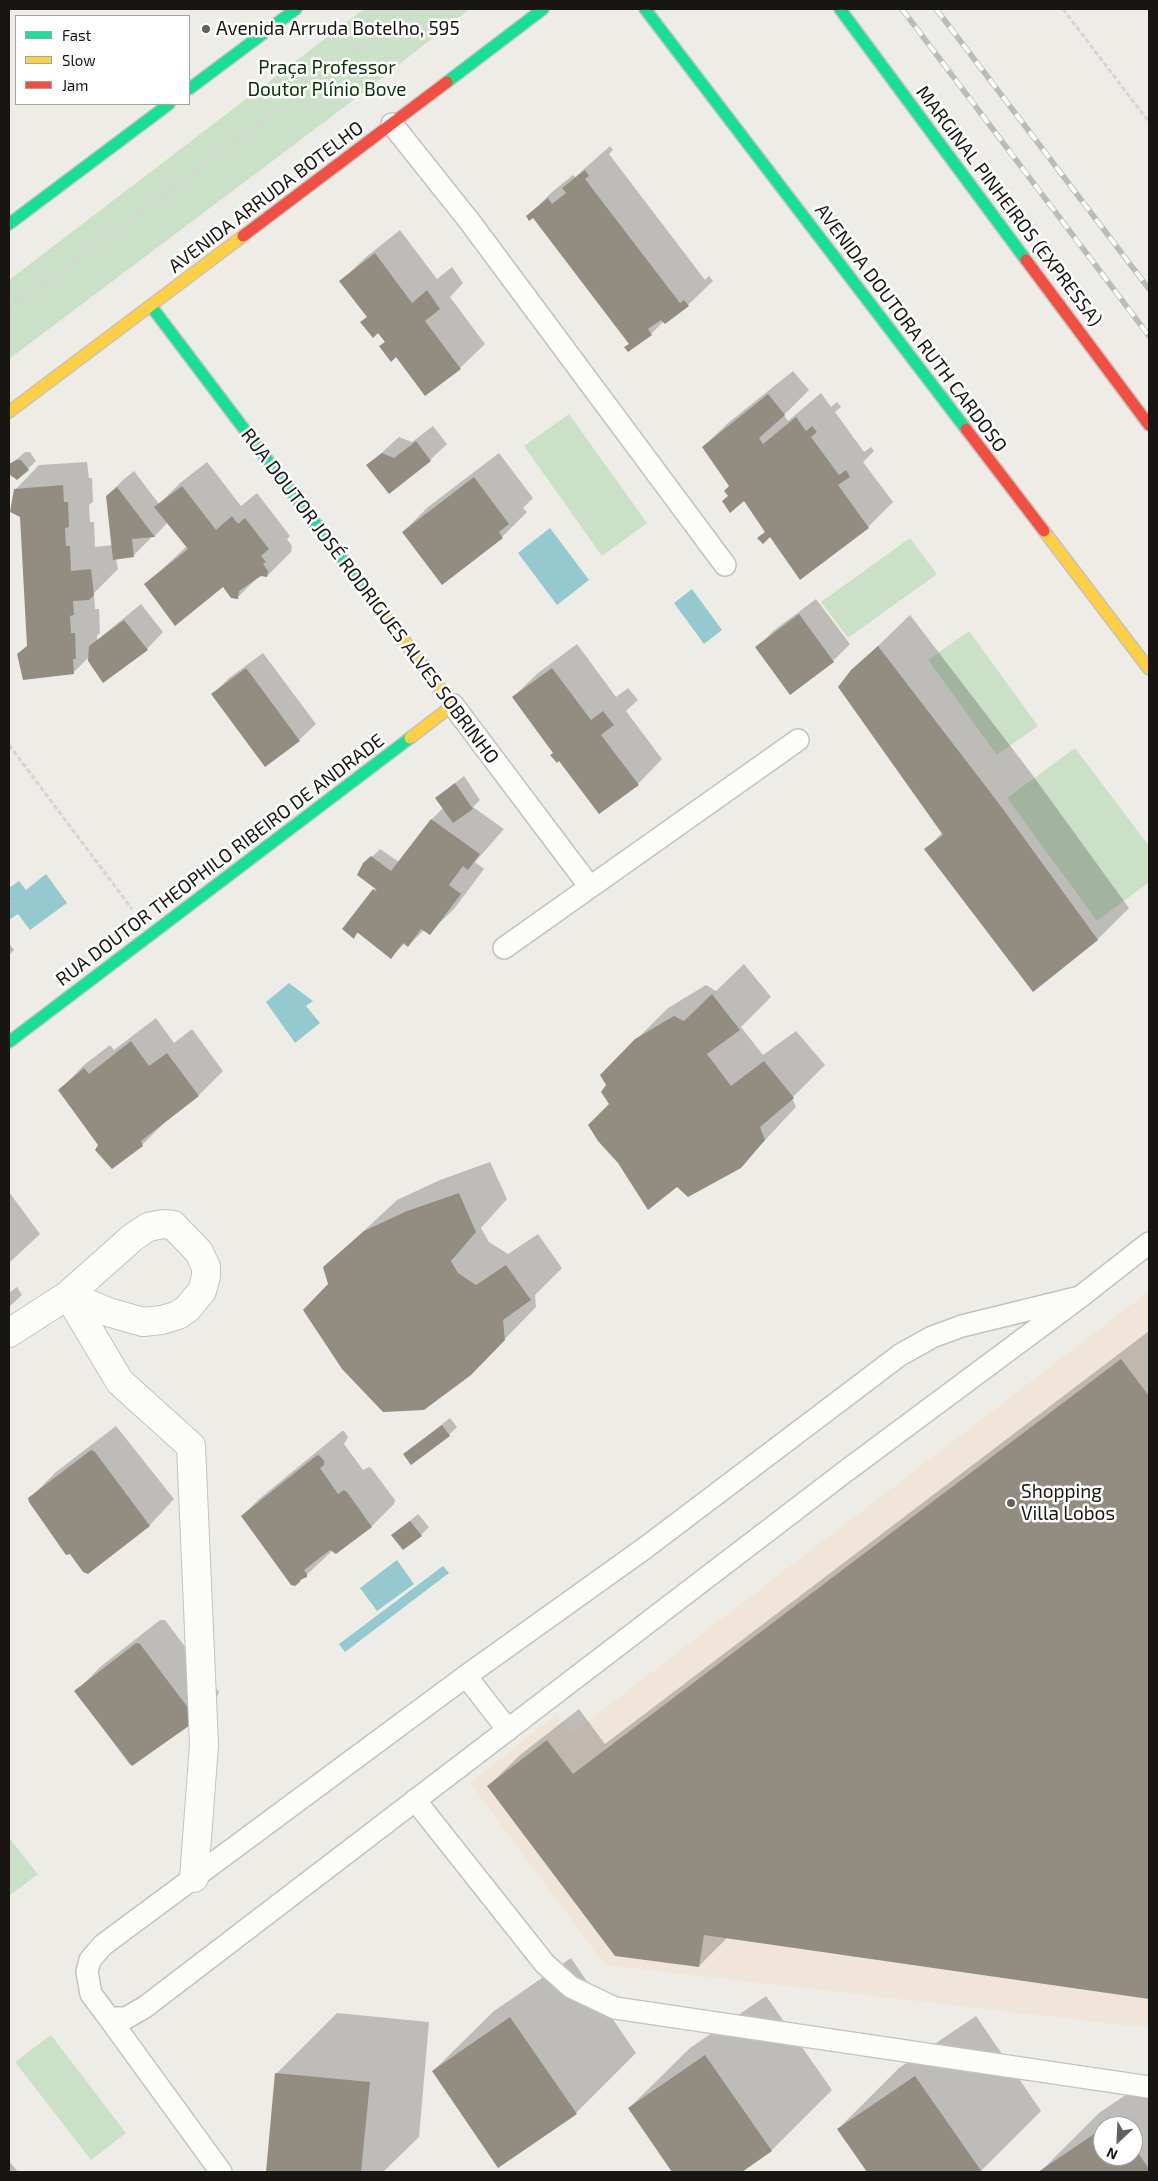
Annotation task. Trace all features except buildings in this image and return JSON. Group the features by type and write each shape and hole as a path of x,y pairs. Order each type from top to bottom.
{"main road":[{"path":"190,88 296,9"},
{"name":"AVENIDA DOUTORA RUTH CARDOSO","path":"645,9 1149,669"},
{"name":"MARGINAL PINHEIROS (EXPRESSA)","path":"840,9 1149,425"},
{"name":"AVENIDA ARRUDA BOTELHO","path":"9,412 392,124 538,11"},
{"path":"9,224 168,105"},
{"name":"RUA DOUTOR JOSÉ RODRIGUES ALVES SOBRINHO","path":"151,306 453,705"},
{"name":"RUA DOUTOR THEOPHILO RIBEIRO DE ANDRADE","path":"9,1042 453,705"}],"street":[{"path":"9,1333 68,1295 132,1238 148,1227 163,1224 172,1225 199,1252 206,1267 202,1291 187,1309 178,1315 162,1320 143,1322 108,1312 68,1295"},
{"path":"68,1295 120,1382 191,1446 204,1745 194,1878"}],"lane":[{"path":"392,124 470,222 725,565"},
{"name":"RUA DOUTOR JOSÉ RODRIGUES ALVES SOBRINHO","path":"453,705 590,887"},
{"path":"504,948 798,740"},
{"path":"109,2018 126,2018 145,2007 846,1471 1149,1243"},
{"path":"221,2172 91,1994 87,1972 90,1960 103,1945 466,1676 645,1548 900,1355 932,1337 962,1326 1080,1296"},
{"path":"466,1676 508,1730"},
{"path":"416,1800 545,1964 571,1987 615,2008 1149,2087"}],"path":[{"path":"9,309 416,9"},
{"path":"1063,9 1149,122"},
{"path":"9,745 151,934"}],"shaded area":[{"name":"Shopping Villa Lobos","path":"1149,1291 1149,2028 605,1965 470,1783 557,1714 571,1734"}],"green space":[{"name":"Praça Professor Doutor Plínio Bove","path":"364,9 470,9 347,105 9,359 9,280"},
{"path":"569,414 647,523 602,556 524,446"},
{"path":"910,538 937,574 848,638 821,602"},
{"path":"969,631 1038,726 997,755 928,660"},
{"path":"1075,748 1149,846 1149,882 1097,921 1007,798"},
{"path":"9,1840 38,1874 9,1896"},
{"path":"51,2035 126,2133 91,2160 15,2062"}],"water":[{"path":"550,528 589,580 557,605 518,553"},
{"path":"692,589 722,630 704,644 674,603"},
{"path":"46,874 67,903 30,930 18,914 9,920 9,903 11,902 9,899 9,888 19,881 26,890"},
{"path":"289,983 313,1001 306,1006 320,1023 295,1043 266,1002"},
{"path":"397,1560 414,1584 377,1611 360,1588"},
{"path":"443,1566 449,1573 345,1652 339,1644"}],"railway":[{"path":"902,9 1149,336"},
{"path":"936,9 1149,289"}],"traffic: fast":[{"path":"190,88 296,9"},
{"path":"447,82 543,9"},
{"path":"645,9 966,429"},
{"path":"840,9 1026,260"},
{"path":"9,224 168,105"},
{"path":"151,306 372,598"},
{"path":"9,1042 410,738"}],"traffic: slow":[{"path":"9,412 243,236"},
{"path":"1044,531 1149,669"},
{"path":"372,598 453,705 410,738"}],"traffic: jam":[{"path":"243,236 447,82"},
{"path":"1026,260 1149,425"},
{"path":"966,429 1044,531"}],"place":[{"name":"Avenida Arruda Botelho, 595","path":"206,29"},
{"name":"Shopping Villa Lobos","path":"1011,1503"}]}
